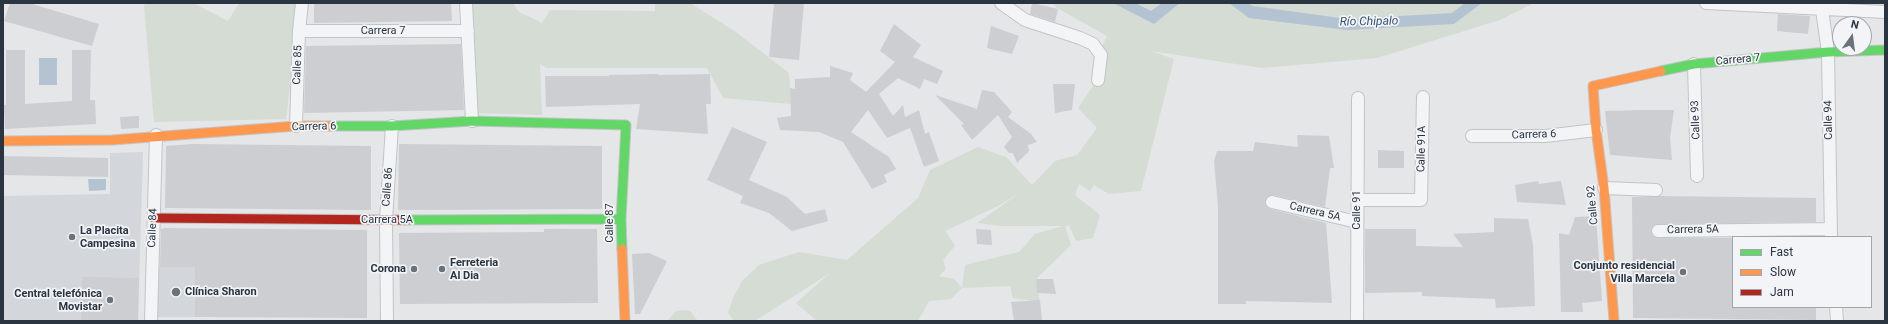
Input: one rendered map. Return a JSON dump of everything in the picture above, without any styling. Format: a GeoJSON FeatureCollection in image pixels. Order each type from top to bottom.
{"type":"FeatureCollection","features":[{"type":"Feature","properties":{"kind":"street","name":"Calle 85"},"geometry":{"type":"LineString","coordinates":[[296,126],[299,31],[302,3]]}},
{"type":"Feature","properties":{"kind":"street"},"geometry":{"type":"LineString","coordinates":[[466,3],[472,121]]}},
{"type":"Feature","properties":{"kind":"street"},"geometry":{"type":"LineString","coordinates":[[1001,3],[1025,20],[1080,38],[1093,44],[1101,55],[1098,80]]}},
{"type":"Feature","properties":{"kind":"street"},"geometry":{"type":"LineString","coordinates":[[1706,3],[1821,6],[1885,12]]}},
{"type":"Feature","properties":{"kind":"street","name":"Calle 94"},"geometry":{"type":"LineString","coordinates":[[1821,6],[1828,52],[1829,232]]}},
{"type":"Feature","properties":{"kind":"street","name":"Carrera 7"},"geometry":{"type":"LineString","coordinates":[[299,31],[468,31]]}},
{"type":"Feature","properties":{"kind":"street","name":"Carrera 7"},"geometry":{"type":"LineString","coordinates":[[1593,86],[1694,64],[1828,52],[1885,50]]}},
{"type":"Feature","properties":{"kind":"street","name":"Calle 93"},"geometry":{"type":"LineString","coordinates":[[1694,64],[1697,176]]}},
{"type":"Feature","properties":{"kind":"street","name":"Calle 92"},"geometry":{"type":"LineString","coordinates":[[1593,86],[1596,130],[1604,188],[1614,321]]}},
{"type":"Feature","properties":{"kind":"street","name":"Calle 91A"},"geometry":{"type":"LineString","coordinates":[[1357,200],[1421,200],[1423,97]]}},
{"type":"Feature","properties":{"kind":"street","name":"Calle 91"},"geometry":{"type":"LineString","coordinates":[[1357,321],[1358,98]]}},
{"type":"Feature","properties":{"kind":"street","name":"Carrera 6"},"geometry":{"type":"LineString","coordinates":[[3,141],[112,140],[156,135],[296,126],[392,126],[472,121],[626,125]]}},
{"type":"Feature","properties":{"kind":"street","name":"Calle 87"},"geometry":{"type":"LineString","coordinates":[[625,321],[621,219],[626,125]]}},
{"type":"Feature","properties":{"kind":"street","name":"Calle 86"},"geometry":{"type":"LineString","coordinates":[[387,321],[386,220],[392,126]]}},
{"type":"Feature","properties":{"kind":"street","name":"Carrera 6"},"geometry":{"type":"LineString","coordinates":[[1472,136],[1545,136],[1596,130]]}},
{"type":"Feature","properties":{"kind":"street","name":"Calle 84"},"geometry":{"type":"LineString","coordinates":[[151,321],[156,135]]}},
{"type":"Feature","properties":{"kind":"street"},"geometry":{"type":"LineString","coordinates":[[1604,188],[1656,190]]}},
{"type":"Feature","properties":{"kind":"street","name":"Carrera 5A"},"geometry":{"type":"LineString","coordinates":[[1272,202],[1357,222]]}},
{"type":"Feature","properties":{"kind":"street","name":"Carrera 5A"},"geometry":{"type":"LineString","coordinates":[[154,218],[386,220],[621,219]]}},
{"type":"Feature","properties":{"kind":"street","name":"Carrera 5A"},"geometry":{"type":"LineString","coordinates":[[1658,231],[1829,232]]}},
{"type":"Feature","properties":{"kind":"street"},"geometry":{"type":"LineString","coordinates":[[1836,308],[1837,321]]}},
{"type":"Feature","properties":{"kind":"shaded area"},"geometry":{"type":"Polygon","coordinates":[[[146,3],[193,3],[228,21],[239,3],[300,3],[286,119],[154,122],[144,6],[146,3]]]}},
{"type":"Feature","properties":{"kind":"shaded area"},"geometry":{"type":"Polygon","coordinates":[[[470,3],[513,3],[519,12],[542,23],[550,10],[655,11],[655,3],[690,3],[736,32],[789,73],[791,104],[723,98],[707,68],[547,68],[540,64],[542,115],[477,113],[470,3]]]}},
{"type":"Feature","properties":{"kind":"shaded area"},"geometry":{"type":"Polygon","coordinates":[[[1052,3],[1534,3],[1500,20],[1377,58],[1262,68],[1151,51],[1174,59],[1141,191],[1109,194],[1094,185],[1090,191],[1079,184],[1075,195],[1100,215],[1093,238],[1076,241],[1069,225],[1065,226],[1071,245],[1036,279],[1040,302],[1013,298],[1010,286],[962,288],[951,299],[929,301],[918,321],[817,321],[796,303],[830,273],[755,321],[734,321],[728,313],[733,298],[742,281],[759,265],[799,252],[847,260],[918,198],[930,170],[978,147],[1006,157],[1032,185],[1055,161],[1077,155],[1097,128],[1078,108],[1095,83],[1098,55],[1107,36],[1057,8],[1052,3]],[[1021,192],[1000,205],[945,231],[955,246],[943,260],[946,269],[939,276],[954,279],[962,288],[965,265],[1019,252],[1035,234],[1063,226],[1002,226],[977,223],[1021,192]]]}},
{"type":"Feature","properties":{"kind":"shaded area","name":"La Placita Campesina"},"geometry":{"type":"Polygon","coordinates":[[[143,152],[138,321],[3,321],[3,196],[110,194],[110,153],[143,152]]]}},
{"type":"Feature","properties":{"kind":"shaded area","name":"Clínica Sharon"},"geometry":{"type":"Polygon","coordinates":[[[157,267],[195,267],[195,317],[157,317],[157,267]]]}},
{"type":"Feature","properties":{"kind":"shaded area"},"geometry":{"type":"Polygon","coordinates":[[[682,310],[690,311],[698,321],[667,321],[675,312],[682,310]]]}},
{"type":"Feature","properties":{"kind":"water"},"geometry":{"type":"Polygon","coordinates":[[[1113,3],[1135,3],[1151,11],[1162,3],[1180,3],[1154,24],[1113,3]]]}},
{"type":"Feature","properties":{"kind":"water","name":"Río Chipalo"},"geometry":{"type":"Polygon","coordinates":[[[1229,3],[1248,3],[1253,6],[1347,19],[1452,13],[1465,3],[1482,3],[1454,24],[1347,30],[1249,18],[1229,3]]]}},
{"type":"Feature","properties":{"kind":"water"},"geometry":{"type":"Polygon","coordinates":[[[39,58],[57,58],[57,85],[39,85],[39,58]]]}},
{"type":"Feature","properties":{"kind":"water"},"geometry":{"type":"Polygon","coordinates":[[[88,179],[106,179],[106,190],[89,191],[88,179]]]}},
{"type":"Feature","properties":{"kind":"building"},"geometry":{"type":"Polygon","coordinates":[[[10,3],[29,3],[99,24],[92,46],[4,21],[10,3]]]}},
{"type":"Feature","properties":{"kind":"building"},"geometry":{"type":"Polygon","coordinates":[[[314,3],[451,3],[452,21],[314,23],[314,3]]]}},
{"type":"Feature","properties":{"kind":"building"},"geometry":{"type":"Polygon","coordinates":[[[774,3],[804,3],[799,60],[769,57],[774,3]]]}},
{"type":"Feature","properties":{"kind":"building"},"geometry":{"type":"Polygon","coordinates":[[[1032,3],[1058,9],[1055,22],[1030,14],[1032,3]]]}},
{"type":"Feature","properties":{"kind":"building"},"geometry":{"type":"Polygon","coordinates":[[[1778,14],[1810,16],[1808,34],[1777,31],[1778,14]]]}},
{"type":"Feature","properties":{"kind":"building"},"geometry":{"type":"Polygon","coordinates":[[[894,24],[921,45],[913,57],[943,71],[937,84],[924,79],[920,89],[898,78],[879,94],[893,116],[903,105],[905,117],[919,110],[925,134],[929,132],[939,161],[924,167],[910,128],[887,138],[868,110],[851,132],[889,157],[896,169],[884,175],[887,182],[872,189],[843,142],[819,132],[780,130],[777,118],[791,116],[790,88],[795,89],[795,79],[830,77],[830,66],[853,73],[850,80],[866,92],[895,62],[880,51],[894,24]]]}},
{"type":"Feature","properties":{"kind":"building"},"geometry":{"type":"Polygon","coordinates":[[[991,26],[1019,36],[1012,54],[987,48],[991,26]]]}},
{"type":"Feature","properties":{"kind":"building"},"geometry":{"type":"Polygon","coordinates":[[[461,44],[464,110],[304,113],[306,46],[461,44]]]}},
{"type":"Feature","properties":{"kind":"building"},"geometry":{"type":"Polygon","coordinates":[[[6,50],[25,50],[25,104],[72,101],[72,50],[91,50],[90,100],[95,100],[96,124],[5,129],[4,105],[6,105],[6,50]]]}},
{"type":"Feature","properties":{"kind":"building"},"geometry":{"type":"Polygon","coordinates":[[[710,74],[711,104],[706,104],[708,134],[636,129],[640,104],[546,107],[545,76],[710,74]]]}},
{"type":"Feature","properties":{"kind":"building"},"geometry":{"type":"Polygon","coordinates":[[[1053,84],[1075,84],[1072,110],[1055,113],[1053,84]]]}},
{"type":"Feature","properties":{"kind":"building"},"geometry":{"type":"Polygon","coordinates":[[[982,90],[994,92],[1012,112],[1008,117],[1031,134],[1037,142],[1028,145],[1029,151],[1017,163],[1013,153],[1009,153],[1004,147],[1012,137],[998,115],[972,140],[961,125],[964,124],[935,95],[977,109],[982,90]]]}},
{"type":"Feature","properties":{"kind":"building"},"geometry":{"type":"Polygon","coordinates":[[[1674,110],[1670,138],[1672,160],[1610,155],[1605,111],[1674,110]]]}},
{"type":"Feature","properties":{"kind":"building"},"geometry":{"type":"Polygon","coordinates":[[[139,116],[139,128],[121,129],[120,117],[139,116]]]}},
{"type":"Feature","properties":{"kind":"building"},"geometry":{"type":"Polygon","coordinates":[[[732,127],[767,142],[749,180],[787,197],[805,214],[825,209],[828,221],[792,231],[769,213],[740,203],[743,196],[707,180],[732,127]]]}},
{"type":"Feature","properties":{"kind":"building"},"geometry":{"type":"Polygon","coordinates":[[[1297,135],[1329,136],[1334,168],[1330,168],[1325,207],[1273,195],[1267,197],[1265,204],[1270,209],[1326,223],[1332,303],[1246,301],[1246,304],[1218,304],[1218,206],[1214,161],[1217,151],[1253,151],[1255,142],[1298,147],[1297,135]]]}},
{"type":"Feature","properties":{"kind":"building"},"geometry":{"type":"Polygon","coordinates":[[[193,144],[371,146],[371,210],[165,208],[166,146],[193,144]]]}},
{"type":"Feature","properties":{"kind":"building"},"geometry":{"type":"Polygon","coordinates":[[[399,144],[602,146],[602,209],[398,210],[399,144]]]}},
{"type":"Feature","properties":{"kind":"building"},"geometry":{"type":"Polygon","coordinates":[[[1378,150],[1404,151],[1404,168],[1378,168],[1378,150]]]}},
{"type":"Feature","properties":{"kind":"building"},"geometry":{"type":"Polygon","coordinates":[[[3,156],[108,158],[108,177],[3,175],[3,156]]]}},
{"type":"Feature","properties":{"kind":"building"},"geometry":{"type":"Polygon","coordinates":[[[1538,181],[1539,184],[1561,181],[1566,205],[1517,202],[1515,185],[1538,181]]]}},
{"type":"Feature","properties":{"kind":"building","name":"Conjunto residencial Villa Marcela"},"geometry":{"type":"Polygon","coordinates":[[[1632,197],[1816,198],[1816,222],[1658,224],[1654,225],[1651,231],[1652,235],[1658,238],[1732,238],[1732,308],[1816,308],[1816,320],[1633,318],[1632,197]]]}},
{"type":"Feature","properties":{"kind":"building"},"geometry":{"type":"Polygon","coordinates":[[[1596,216],[1602,301],[1582,303],[1583,312],[1561,312],[1559,233],[1569,235],[1575,217],[1596,216]]]}},
{"type":"Feature","properties":{"kind":"building"},"geometry":{"type":"Polygon","coordinates":[[[1494,218],[1528,219],[1533,245],[1535,306],[1496,308],[1495,299],[1422,296],[1422,292],[1365,293],[1365,229],[1416,229],[1416,246],[1463,247],[1453,234],[1494,232],[1494,218]]]}},
{"type":"Feature","properties":{"kind":"building"},"geometry":{"type":"Polygon","coordinates":[[[161,229],[367,230],[367,318],[195,317],[195,267],[160,267],[161,229]]]}},
{"type":"Feature","properties":{"kind":"building"},"geometry":{"type":"Polygon","coordinates":[[[544,229],[597,229],[598,303],[400,304],[399,233],[544,232],[544,229]]]}},
{"type":"Feature","properties":{"kind":"building"},"geometry":{"type":"Polygon","coordinates":[[[976,229],[991,230],[992,245],[977,244],[976,229]]]}},
{"type":"Feature","properties":{"kind":"building"},"geometry":{"type":"Polygon","coordinates":[[[649,253],[667,261],[640,314],[635,314],[632,254],[649,253]]]}},
{"type":"Feature","properties":{"kind":"building","name":"Central telefónica Movistar"},"geometry":{"type":"Polygon","coordinates":[[[82,277],[139,278],[138,321],[81,321],[82,277]]]}},
{"type":"Feature","properties":{"kind":"building"},"geometry":{"type":"Polygon","coordinates":[[[1036,279],[1053,279],[1056,294],[1037,293],[1036,279]]]}},
{"type":"Feature","properties":{"kind":"building"},"geometry":{"type":"Polygon","coordinates":[[[1040,300],[1042,321],[1014,321],[1011,302],[1040,300]]]}},
{"type":"Feature","properties":{"kind":"traffic: fast"},"geometry":{"type":"LineString","coordinates":[[1661,71],[1694,64],[1828,52],[1885,50]]}},
{"type":"Feature","properties":{"kind":"traffic: fast"},"geometry":{"type":"LineString","coordinates":[[331,126],[392,126],[472,121],[626,125],[621,219],[622,249]]}},
{"type":"Feature","properties":{"kind":"traffic: fast"},"geometry":{"type":"LineString","coordinates":[[405,220],[621,219]]}},
{"type":"Feature","properties":{"kind":"traffic: slow"},"geometry":{"type":"LineString","coordinates":[[1614,321],[1604,188],[1596,130],[1593,86],[1661,71]]}},
{"type":"Feature","properties":{"kind":"traffic: slow"},"geometry":{"type":"LineString","coordinates":[[3,141],[112,140],[296,126],[331,126]]}},
{"type":"Feature","properties":{"kind":"traffic: slow"},"geometry":{"type":"LineString","coordinates":[[622,249],[625,321]]}},
{"type":"Feature","properties":{"kind":"traffic: jam"},"geometry":{"type":"LineString","coordinates":[[153,218],[405,220]]}},
{"type":"Feature","properties":{"kind":"place","name":"La Placita Campesina"},"geometry":{"type":"Point","coordinates":[72,237]}},
{"type":"Feature","properties":{"kind":"place","name":"Corona"},"geometry":{"type":"Point","coordinates":[414,269]}},
{"type":"Feature","properties":{"kind":"place","name":"Ferreteria Al Dia"},"geometry":{"type":"Point","coordinates":[442,269]}},
{"type":"Feature","properties":{"kind":"place","name":"Conjunto residencial Villa Marcela"},"geometry":{"type":"Point","coordinates":[1683,272]}},
{"type":"Feature","properties":{"kind":"place","name":"Clínica Sharon"},"geometry":{"type":"Point","coordinates":[176,292]}},
{"type":"Feature","properties":{"kind":"place","name":"Central telefónica Movistar"},"geometry":{"type":"Point","coordinates":[110,300]}}]}
